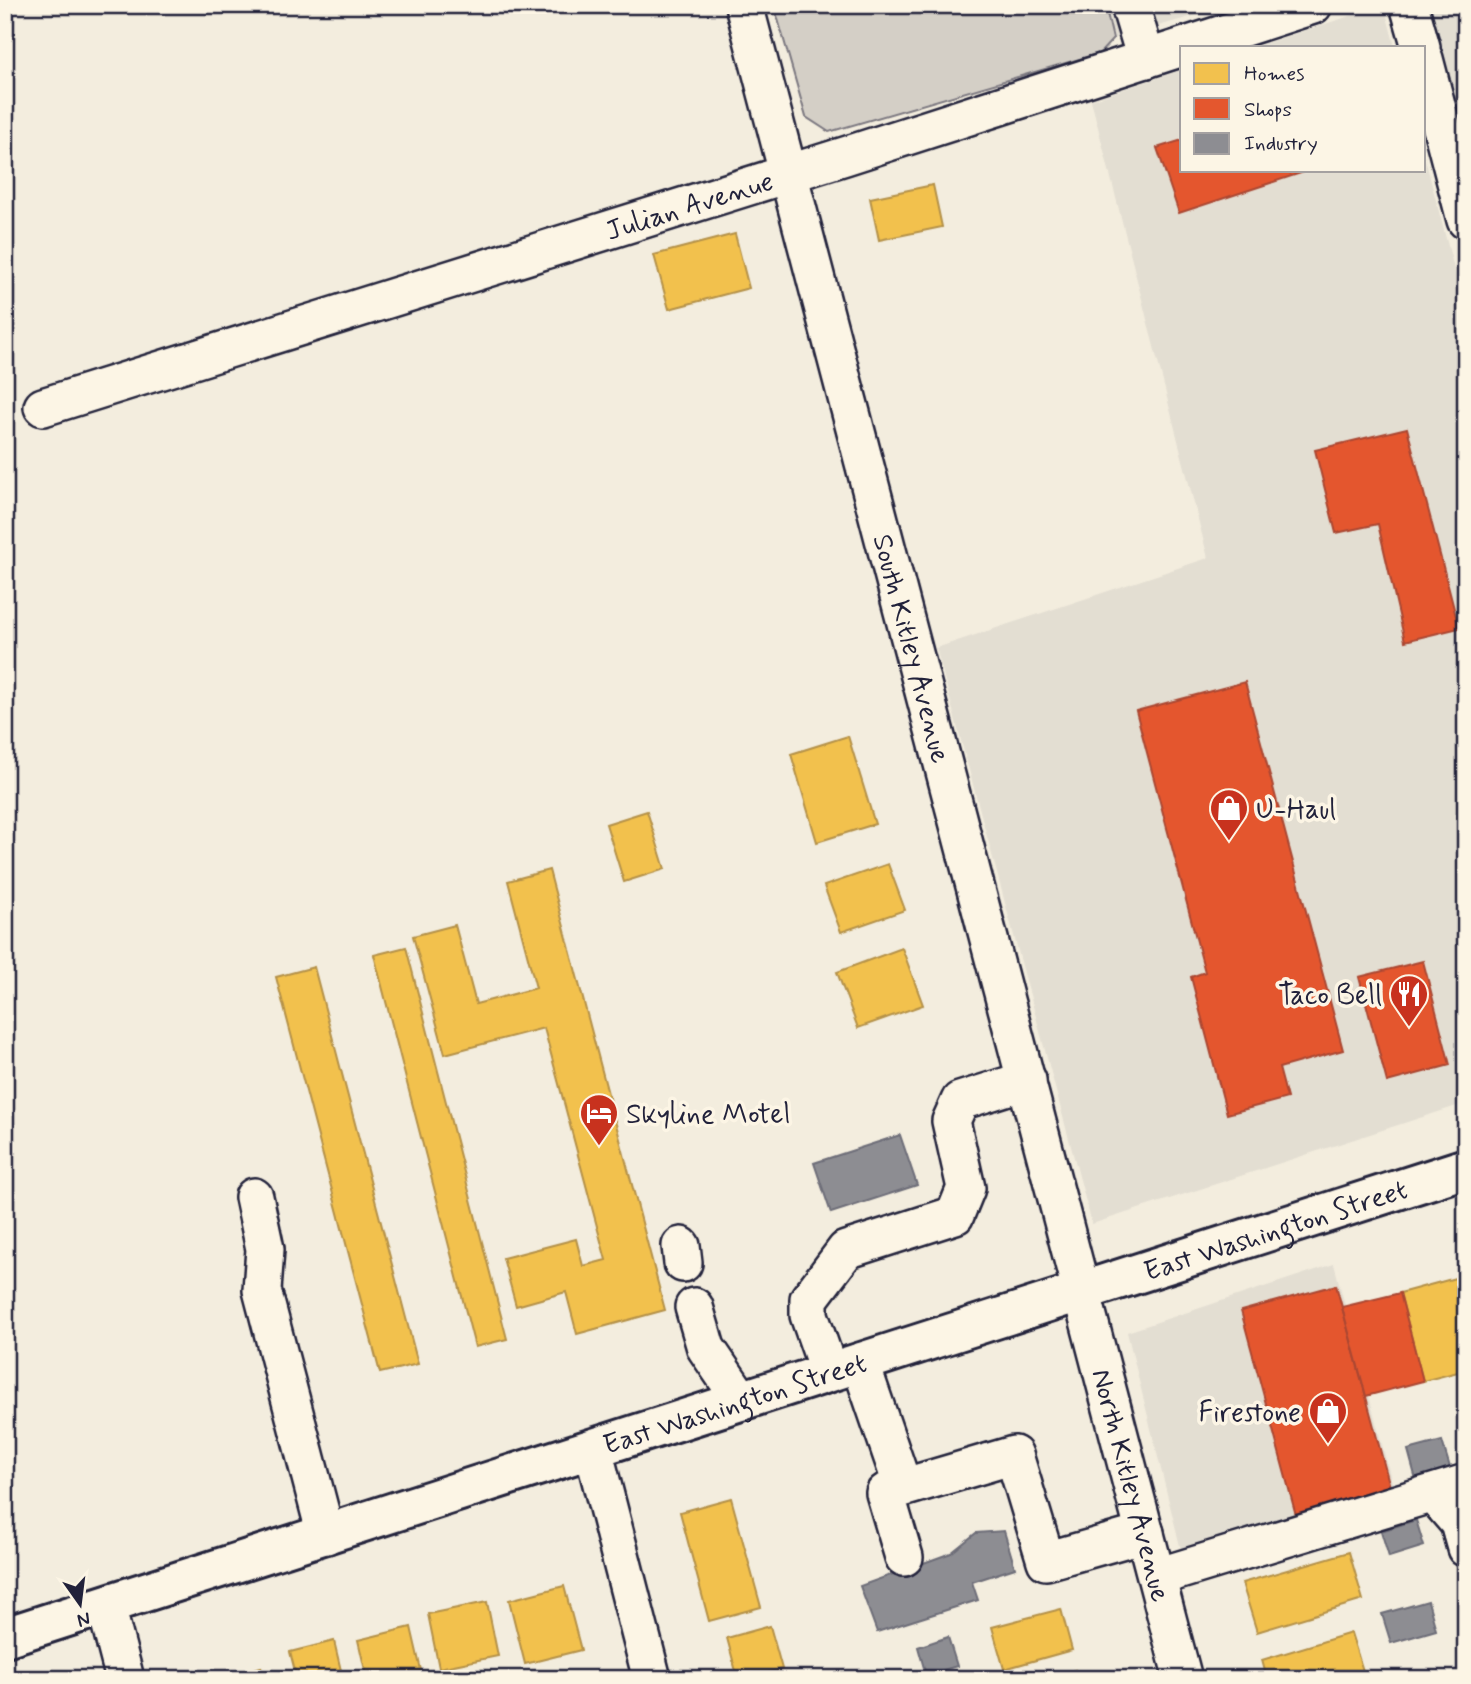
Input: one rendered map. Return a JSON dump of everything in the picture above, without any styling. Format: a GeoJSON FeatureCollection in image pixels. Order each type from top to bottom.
{"type":"FeatureCollection","features":[{"type":"Feature","properties":{"kind":"main road","name":"East Washington Street"},"geometry":{"type":"LineString","coordinates":[[5,1637],[1466,1168]]}},
{"type":"Feature","properties":{"kind":"street","name":"South Kitley Avenue"},"geometry":{"type":"LineString","coordinates":[[744,5],[1083,1290]]}},
{"type":"Feature","properties":{"kind":"street"},"geometry":{"type":"LineString","coordinates":[[1130,5],[1146,59]]}},
{"type":"Feature","properties":{"kind":"street","name":"Julian Avenue"},"geometry":{"type":"LineString","coordinates":[[1186,46],[1313,5]]}},
{"type":"Feature","properties":{"kind":"street"},"geometry":{"type":"LineString","coordinates":[[1409,5],[1421,46]]}},
{"type":"Feature","properties":{"kind":"street","name":"Julian Avenue"},"geometry":{"type":"LineString","coordinates":[[54,404],[1180,48]]}},
{"type":"Feature","properties":{"kind":"street"},"geometry":{"type":"LineString","coordinates":[[1426,67],[1466,220]]}},
{"type":"Feature","properties":{"kind":"street"},"geometry":{"type":"LineString","coordinates":[[903,1487],[845,1367],[809,1315],[809,1299],[846,1250],[955,1215],[966,1188],[951,1121],[960,1101],[1027,1080]]}},
{"type":"Feature","properties":{"kind":"street"},"geometry":{"type":"LineString","coordinates":[[254,1197],[265,1249],[262,1290],[326,1535]]}},
{"type":"Feature","properties":{"kind":"street","name":"North Kitley Avenue"},"geometry":{"type":"LineString","coordinates":[[1083,1290],[1182,1679]]}},
{"type":"Feature","properties":{"kind":"street"},"geometry":{"type":"LineString","coordinates":[[694,1307],[706,1348],[742,1401]]}},
{"type":"Feature","properties":{"kind":"street"},"geometry":{"type":"LineString","coordinates":[[593,1449],[652,1679]]}},
{"type":"Feature","properties":{"kind":"street"},"geometry":{"type":"LineString","coordinates":[[904,1557],[885,1493],[1014,1455],[1046,1561],[1145,1534]]}},
{"type":"Feature","properties":{"kind":"street"},"geometry":{"type":"LineString","coordinates":[[1157,1577],[1450,1489],[1466,1548]]}},
{"type":"Feature","properties":{"kind":"street"},"geometry":{"type":"LineString","coordinates":[[106,1606],[125,1679]]}},
{"type":"Feature","properties":{"kind":"shaded area"},"geometry":{"type":"Polygon","coordinates":[[[774,5],[1105,5],[1113,39],[1100,53],[829,132],[806,117],[774,5]]]}},
{"type":"Feature","properties":{"kind":"shaded area"},"geometry":{"type":"Polygon","coordinates":[[[1105,5],[1232,5],[1113,39],[1105,5]]]}},
{"type":"Feature","properties":{"kind":"shaded area"},"geometry":{"type":"Polygon","coordinates":[[[1384,5],[1395,46],[1257,46],[1384,5]]]}},
{"type":"Feature","properties":{"kind":"shaded area"},"geometry":{"type":"Polygon","coordinates":[[[1430,5],[1466,5],[1466,135],[1430,5]]]}},
{"type":"Feature","properties":{"kind":"shaded area"},"geometry":{"type":"Polygon","coordinates":[[[1180,71],[1180,172],[1426,172],[1426,163],[1466,314],[1466,1103],[1092,1224],[936,648],[1208,558],[1091,100],[1180,71]]]}},
{"type":"Feature","properties":{"kind":"shaded area"},"geometry":{"type":"Polygon","coordinates":[[[1334,1264],[1398,1505],[1193,1566],[1181,1550],[1127,1332],[1334,1264]]]}},
{"type":"Feature","properties":{"kind":"building: Homes"},"geometry":{"type":"Polygon","coordinates":[[[933,185],[942,227],[879,240],[870,198],[933,185]]]}},
{"type":"Feature","properties":{"kind":"building: Homes"},"geometry":{"type":"Polygon","coordinates":[[[735,234],[749,288],[669,309],[654,255],[735,234]]]}},
{"type":"Feature","properties":{"kind":"building: Homes"},"geometry":{"type":"Polygon","coordinates":[[[848,736],[875,824],[817,842],[791,754],[848,736]]]}},
{"type":"Feature","properties":{"kind":"building: Homes"},"geometry":{"type":"Polygon","coordinates":[[[647,811],[665,869],[624,882],[606,824],[647,811]]]}},
{"type":"Feature","properties":{"kind":"building: Homes"},"geometry":{"type":"Polygon","coordinates":[[[888,864],[905,910],[841,932],[824,886],[888,864]]]}},
{"type":"Feature","properties":{"kind":"building: Homes","name":"Skyline Motel"},"geometry":{"type":"Polygon","coordinates":[[[549,870],[665,1310],[577,1334],[566,1292],[516,1306],[503,1258],[576,1239],[583,1266],[606,1260],[544,1028],[445,1054],[413,936],[455,925],[476,1004],[536,988],[508,881],[549,870]]]}},
{"type":"Feature","properties":{"kind":"building: Homes"},"geometry":{"type":"Polygon","coordinates":[[[406,947],[507,1339],[475,1347],[374,955],[406,947]]]}},
{"type":"Feature","properties":{"kind":"building: Homes"},"geometry":{"type":"Polygon","coordinates":[[[902,948],[923,1005],[858,1028],[837,972],[902,948]]]}},
{"type":"Feature","properties":{"kind":"building: Homes"},"geometry":{"type":"Polygon","coordinates":[[[314,967],[418,1364],[380,1373],[276,977],[314,967]]]}},
{"type":"Feature","properties":{"kind":"building: Homes"},"geometry":{"type":"Polygon","coordinates":[[[1459,1277],[1466,1303],[1466,1370],[1423,1381],[1400,1293],[1459,1277]]]}},
{"type":"Feature","properties":{"kind":"building: Homes"},"geometry":{"type":"Polygon","coordinates":[[[731,1498],[761,1607],[709,1621],[680,1512],[731,1498]]]}},
{"type":"Feature","properties":{"kind":"building: Homes"},"geometry":{"type":"Polygon","coordinates":[[[1349,1552],[1363,1600],[1257,1632],[1242,1583],[1349,1552]]]}},
{"type":"Feature","properties":{"kind":"building: Homes"},"geometry":{"type":"Polygon","coordinates":[[[564,1586],[581,1650],[525,1664],[509,1600],[564,1586]]]}},
{"type":"Feature","properties":{"kind":"building: Homes"},"geometry":{"type":"Polygon","coordinates":[[[487,1602],[498,1656],[439,1668],[428,1614],[487,1602]]]}},
{"type":"Feature","properties":{"kind":"building: Homes"},"geometry":{"type":"Polygon","coordinates":[[[1061,1609],[1072,1650],[1004,1669],[992,1627],[1061,1609]]]}},
{"type":"Feature","properties":{"kind":"building: Homes"},"geometry":{"type":"Polygon","coordinates":[[[770,1626],[782,1669],[738,1679],[727,1638],[770,1626]]]}},
{"type":"Feature","properties":{"kind":"building: Homes"},"geometry":{"type":"Polygon","coordinates":[[[411,1627],[423,1679],[367,1679],[358,1640],[411,1627]]]}},
{"type":"Feature","properties":{"kind":"building: Homes"},"geometry":{"type":"Polygon","coordinates":[[[1351,1633],[1364,1674],[1349,1679],[1267,1679],[1262,1660],[1351,1633]]]}},
{"type":"Feature","properties":{"kind":"building: Homes"},"geometry":{"type":"Polygon","coordinates":[[[334,1641],[343,1679],[297,1679],[290,1652],[334,1641]]]}},
{"type":"Feature","properties":{"kind":"building: Homes"},"geometry":{"type":"Polygon","coordinates":[[[261,1667],[264,1679],[216,1679],[261,1667]]]}},
{"type":"Feature","properties":{"kind":"building: Homes"},"geometry":{"type":"Polygon","coordinates":[[[1075,1670],[1078,1679],[1048,1679],[1075,1670]]]}},
{"type":"Feature","properties":{"kind":"building: Shops"},"geometry":{"type":"Polygon","coordinates":[[[1180,141],[1180,172],[1304,172],[1179,213],[1157,148],[1180,141]]]}},
{"type":"Feature","properties":{"kind":"building: Shops"},"geometry":{"type":"Polygon","coordinates":[[[1407,428],[1459,628],[1405,641],[1378,524],[1336,533],[1315,450],[1407,428]]]}},
{"type":"Feature","properties":{"kind":"building: Shops","name":"U-Haul"},"geometry":{"type":"Polygon","coordinates":[[[1245,682],[1343,1050],[1279,1068],[1287,1098],[1227,1114],[1191,977],[1205,972],[1136,711],[1245,682]]]}},
{"type":"Feature","properties":{"kind":"building: Shops"},"geometry":{"type":"Polygon","coordinates":[[[1423,961],[1450,1065],[1387,1082],[1359,977],[1423,961]]]}},
{"type":"Feature","properties":{"kind":"building: Shops","name":"Firestone"},"geometry":{"type":"Polygon","coordinates":[[[1336,1285],[1392,1494],[1297,1519],[1241,1311],[1336,1285]]]}},
{"type":"Feature","properties":{"kind":"building: Shops"},"geometry":{"type":"Polygon","coordinates":[[[1400,1293],[1423,1381],[1366,1396],[1342,1307],[1400,1293]]]}},
{"type":"Feature","properties":{"kind":"building: Industry"},"geometry":{"type":"Polygon","coordinates":[[[900,1135],[917,1185],[831,1213],[814,1163],[900,1135]]]}},
{"type":"Feature","properties":{"kind":"building: Industry"},"geometry":{"type":"Polygon","coordinates":[[[1442,1441],[1452,1474],[1417,1483],[1408,1450],[1442,1441]]]}},
{"type":"Feature","properties":{"kind":"building: Industry"},"geometry":{"type":"Polygon","coordinates":[[[1416,1520],[1424,1546],[1389,1557],[1381,1531],[1416,1520]]]}},
{"type":"Feature","properties":{"kind":"building: Industry"},"geometry":{"type":"Polygon","coordinates":[[[1004,1531],[1015,1568],[972,1582],[978,1600],[877,1632],[860,1586],[951,1553],[976,1533],[1004,1531]]]}},
{"type":"Feature","properties":{"kind":"building: Industry"},"geometry":{"type":"Polygon","coordinates":[[[1428,1601],[1436,1630],[1391,1643],[1382,1614],[1428,1601]]]}},
{"type":"Feature","properties":{"kind":"building: Industry"},"geometry":{"type":"Polygon","coordinates":[[[948,1637],[957,1666],[926,1675],[918,1647],[948,1637]]]}},
{"type":"Feature","properties":{"kind":"place","name":"U-Haul"},"geometry":{"type":"Point","coordinates":[1229,842]}},
{"type":"Feature","properties":{"kind":"place","name":"Taco Bell"},"geometry":{"type":"Point","coordinates":[1409,1028]}},
{"type":"Feature","properties":{"kind":"place","name":"Skyline Motel"},"geometry":{"type":"Point","coordinates":[599,1147]}},
{"type":"Feature","properties":{"kind":"place","name":"Firestone"},"geometry":{"type":"Point","coordinates":[1328,1445]}}]}
